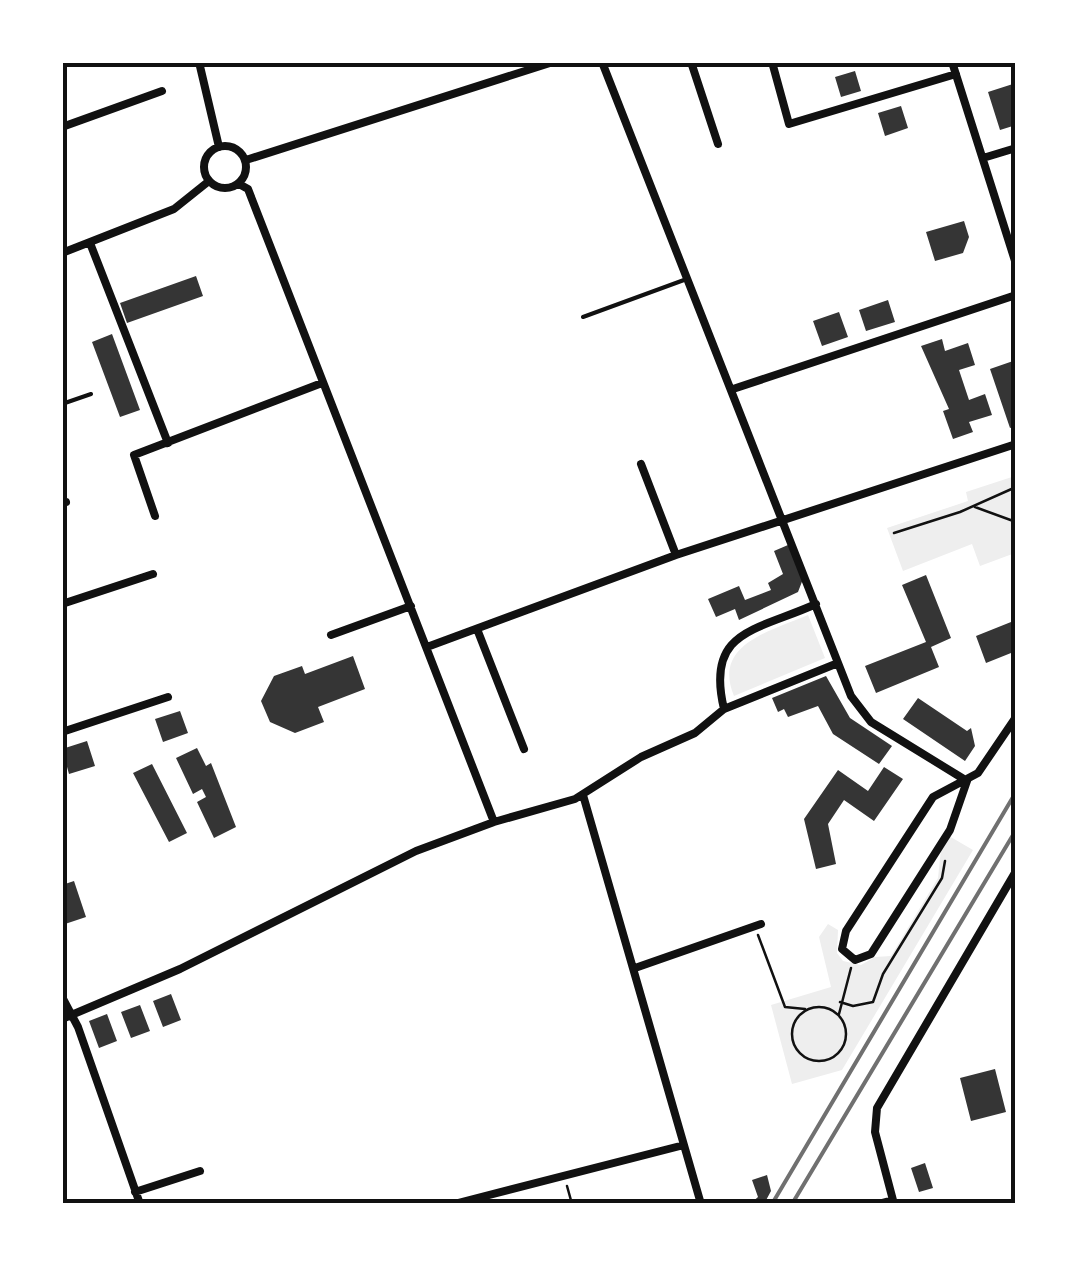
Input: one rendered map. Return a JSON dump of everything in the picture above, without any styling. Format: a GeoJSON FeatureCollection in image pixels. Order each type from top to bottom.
{"type":"FeatureCollection","features":[{"type":"Feature","properties":{"kind":"street"},"geometry":{"type":"LineString","coordinates":[[199,62],[220,147]]}},
{"type":"Feature","properties":{"kind":"street"},"geometry":{"type":"LineString","coordinates":[[246,160],[553,62]]}},
{"type":"Feature","properties":{"kind":"street"},"geometry":{"type":"LineString","coordinates":[[602,62],[851,696],[870,722],[967,781]]}},
{"type":"Feature","properties":{"kind":"street"},"geometry":{"type":"LineString","coordinates":[[691,62],[718,144]]}},
{"type":"Feature","properties":{"kind":"street"},"geometry":{"type":"LineString","coordinates":[[772,62],[789,124],[956,74]]}},
{"type":"Feature","properties":{"kind":"street"},"geometry":{"type":"LineString","coordinates":[[952,62],[1016,264]]}},
{"type":"Feature","properties":{"kind":"street"},"geometry":{"type":"LineString","coordinates":[[62,127],[162,91]]}},
{"type":"Feature","properties":{"kind":"street"},"geometry":{"type":"LineString","coordinates":[[220,147],[234,148],[246,160],[246,172],[239,184],[226,189],[209,181],[205,162],[220,147]]}},
{"type":"Feature","properties":{"kind":"street"},"geometry":{"type":"LineString","coordinates":[[983,158],[1016,148]]}},
{"type":"Feature","properties":{"kind":"street"},"geometry":{"type":"LineString","coordinates":[[62,254],[174,208],[209,181]]}},
{"type":"Feature","properties":{"kind":"street"},"geometry":{"type":"LineString","coordinates":[[239,184],[248,189],[494,822]]}},
{"type":"Feature","properties":{"kind":"street"},"geometry":{"type":"LineString","coordinates":[[90,242],[168,443]]}},
{"type":"Feature","properties":{"kind":"street"},"geometry":{"type":"LineString","coordinates":[[733,389],[1016,295]]}},
{"type":"Feature","properties":{"kind":"street"},"geometry":{"type":"LineString","coordinates":[[155,516],[134,456],[322,384]]}},
{"type":"Feature","properties":{"kind":"street"},"geometry":{"type":"LineString","coordinates":[[427,647],[784,518],[1016,444]]}},
{"type":"Feature","properties":{"kind":"street"},"geometry":{"type":"LineString","coordinates":[[641,464],[676,556]]}},
{"type":"Feature","properties":{"kind":"street"},"geometry":{"type":"LineString","coordinates":[[62,604],[153,574]]}},
{"type":"Feature","properties":{"kind":"street"},"geometry":{"type":"LineString","coordinates":[[724,709],[717,674],[720,657],[731,642],[816,604]]}},
{"type":"Feature","properties":{"kind":"street"},"geometry":{"type":"LineString","coordinates":[[331,635],[410,606]]}},
{"type":"Feature","properties":{"kind":"street"},"geometry":{"type":"LineString","coordinates":[[477,629],[524,749]]}},
{"type":"Feature","properties":{"kind":"street"},"geometry":{"type":"LineString","coordinates":[[67,1018],[180,969],[416,852],[494,822],[583,795],[641,758],[695,734],[724,709],[838,663]]}},
{"type":"Feature","properties":{"kind":"street"},"geometry":{"type":"LineString","coordinates":[[62,732],[168,697]]}},
{"type":"Feature","properties":{"kind":"street"},"geometry":{"type":"LineString","coordinates":[[967,781],[950,830],[871,954],[855,960],[847,956],[842,949],[846,931],[933,798],[967,781],[984,766],[1016,717]]}},
{"type":"Feature","properties":{"kind":"street"},"geometry":{"type":"LineString","coordinates":[[583,795],[701,1204]]}},
{"type":"Feature","properties":{"kind":"street"},"geometry":{"type":"LineString","coordinates":[[878,1204],[894,1202],[874,1116],[1012,885],[1016,871]]}},
{"type":"Feature","properties":{"kind":"street"},"geometry":{"type":"LineString","coordinates":[[635,968],[758,925]]}},
{"type":"Feature","properties":{"kind":"street"},"geometry":{"type":"LineString","coordinates":[[62,997],[140,1204]]}},
{"type":"Feature","properties":{"kind":"street"},"geometry":{"type":"LineString","coordinates":[[454,1204],[684,1145]]}},
{"type":"Feature","properties":{"kind":"street"},"geometry":{"type":"LineString","coordinates":[[136,1192],[200,1171]]}},
{"type":"Feature","properties":{"kind":"lane"},"geometry":{"type":"LineString","coordinates":[[584,317],[689,279]]}},
{"type":"Feature","properties":{"kind":"lane"},"geometry":{"type":"LineString","coordinates":[[62,404],[91,394]]}},
{"type":"Feature","properties":{"kind":"path"},"geometry":{"type":"LineString","coordinates":[[894,532],[1016,488]]}},
{"type":"Feature","properties":{"kind":"path"},"geometry":{"type":"LineString","coordinates":[[973,506],[1016,522]]}},
{"type":"Feature","properties":{"kind":"path"},"geometry":{"type":"LineString","coordinates":[[840,1002],[852,1006],[873,1002],[883,974],[942,878],[947,846]]}},
{"type":"Feature","properties":{"kind":"path"},"geometry":{"type":"LineString","coordinates":[[758,925],[785,1007],[827,1008],[839,1015],[846,1028],[845,1042],[835,1056],[815,1061],[803,1056],[794,1044],[793,1024],[806,1010]]}},
{"type":"Feature","properties":{"kind":"path"},"geometry":{"type":"LineString","coordinates":[[839,1015],[852,964]]}},
{"type":"Feature","properties":{"kind":"path"},"geometry":{"type":"LineString","coordinates":[[564,1176],[572,1204]]}},
{"type":"Feature","properties":{"kind":"shaded area"},"geometry":{"type":"Polygon","coordinates":[[[1015,476],[1015,553],[980,566],[972,544],[903,571],[887,528],[968,501],[966,492],[1015,476]]]}},
{"type":"Feature","properties":{"kind":"shaded area"},"geometry":{"type":"Polygon","coordinates":[[[808,615],[825,658],[734,696],[729,678],[738,652],[763,634],[808,615]]]}},
{"type":"Feature","properties":{"kind":"shaded area"},"geometry":{"type":"Polygon","coordinates":[[[949,836],[973,850],[842,1070],[792,1084],[771,1005],[831,987],[819,937],[828,924],[838,930],[837,953],[843,961],[861,965],[875,957],[891,956],[938,878],[941,849],[949,836]]]}},
{"type":"Feature","properties":{"kind":"building"},"geometry":{"type":"Polygon","coordinates":[[[855,71],[861,91],[841,97],[835,77],[855,71]]]}},
{"type":"Feature","properties":{"kind":"building"},"geometry":{"type":"Polygon","coordinates":[[[1016,83],[1016,125],[1000,130],[988,92],[1016,83]]]}},
{"type":"Feature","properties":{"kind":"building"},"geometry":{"type":"Polygon","coordinates":[[[901,106],[908,128],[885,136],[878,113],[901,106]]]}},
{"type":"Feature","properties":{"kind":"building"},"geometry":{"type":"Polygon","coordinates":[[[964,221],[969,237],[963,253],[935,261],[926,232],[964,221]]]}},
{"type":"Feature","properties":{"kind":"building"},"geometry":{"type":"Polygon","coordinates":[[[196,276],[203,296],[127,323],[120,303],[196,276]]]}},
{"type":"Feature","properties":{"kind":"building"},"geometry":{"type":"Polygon","coordinates":[[[888,300],[895,322],[866,331],[859,310],[888,300]]]}},
{"type":"Feature","properties":{"kind":"building"},"geometry":{"type":"Polygon","coordinates":[[[839,312],[848,337],[822,346],[813,321],[839,312]]]}},
{"type":"Feature","properties":{"kind":"building"},"geometry":{"type":"Polygon","coordinates":[[[112,334],[140,410],[120,417],[92,342],[112,334]]]}},
{"type":"Feature","properties":{"kind":"building"},"geometry":{"type":"Polygon","coordinates":[[[942,339],[945,351],[968,343],[975,365],[959,370],[969,400],[985,394],[992,415],[969,422],[973,432],[953,439],[943,411],[949,409],[921,346],[942,339]]]}},
{"type":"Feature","properties":{"kind":"building"},"geometry":{"type":"Polygon","coordinates":[[[1016,360],[1016,426],[1010,428],[990,369],[1016,360]]]}},
{"type":"Feature","properties":{"kind":"building"},"geometry":{"type":"Polygon","coordinates":[[[788,545],[803,579],[798,592],[739,620],[735,609],[716,617],[708,599],[739,586],[745,600],[771,590],[768,583],[783,574],[774,551],[788,545]]]}},
{"type":"Feature","properties":{"kind":"building"},"geometry":{"type":"Polygon","coordinates":[[[926,575],[951,638],[931,647],[939,667],[876,693],[865,666],[926,642],[902,585],[926,575]]]}},
{"type":"Feature","properties":{"kind":"building"},"geometry":{"type":"Polygon","coordinates":[[[1016,620],[1016,651],[986,663],[976,636],[1016,620]]]}},
{"type":"Feature","properties":{"kind":"building"},"geometry":{"type":"Polygon","coordinates":[[[353,656],[365,689],[318,707],[324,722],[295,733],[270,722],[261,701],[274,676],[302,666],[305,674],[353,656]]]}},
{"type":"Feature","properties":{"kind":"building"},"geometry":{"type":"Polygon","coordinates":[[[826,676],[850,718],[892,746],[879,764],[833,734],[818,706],[788,717],[784,709],[778,712],[772,698],[826,676]]]}},
{"type":"Feature","properties":{"kind":"building"},"geometry":{"type":"Polygon","coordinates":[[[918,698],[967,731],[971,728],[975,746],[965,761],[903,719],[918,698]]]}},
{"type":"Feature","properties":{"kind":"building"},"geometry":{"type":"Polygon","coordinates":[[[180,711],[188,733],[163,742],[155,719],[180,711]]]}},
{"type":"Feature","properties":{"kind":"building"},"geometry":{"type":"Polygon","coordinates":[[[87,741],[95,766],[69,774],[62,749],[87,741]]]}},
{"type":"Feature","properties":{"kind":"building"},"geometry":{"type":"Polygon","coordinates":[[[197,748],[206,766],[211,763],[236,827],[214,838],[197,802],[206,797],[202,789],[193,794],[176,758],[197,748]]]}},
{"type":"Feature","properties":{"kind":"building"},"geometry":{"type":"Polygon","coordinates":[[[152,764],[187,833],[169,842],[133,773],[152,764]]]}},
{"type":"Feature","properties":{"kind":"building"},"geometry":{"type":"Polygon","coordinates":[[[884,767],[903,779],[874,821],[844,800],[828,824],[836,864],[816,869],[804,819],[838,770],[868,791],[884,767]]]}},
{"type":"Feature","properties":{"kind":"building"},"geometry":{"type":"Polygon","coordinates":[[[74,881],[86,917],[65,924],[62,885],[74,881]]]}},
{"type":"Feature","properties":{"kind":"building"},"geometry":{"type":"Polygon","coordinates":[[[171,994],[181,1020],[163,1027],[153,1001],[171,994]]]}},
{"type":"Feature","properties":{"kind":"building"},"geometry":{"type":"Polygon","coordinates":[[[140,1005],[150,1031],[131,1038],[121,1012],[140,1005]]]}},
{"type":"Feature","properties":{"kind":"building"},"geometry":{"type":"Polygon","coordinates":[[[107,1014],[117,1041],[99,1048],[89,1021],[107,1014]]]}},
{"type":"Feature","properties":{"kind":"building"},"geometry":{"type":"Polygon","coordinates":[[[995,1069],[1006,1112],[971,1121],[960,1078],[995,1069]]]}},
{"type":"Feature","properties":{"kind":"building"},"geometry":{"type":"Polygon","coordinates":[[[925,1163],[933,1188],[919,1192],[911,1168],[925,1163]]]}},
{"type":"Feature","properties":{"kind":"building"},"geometry":{"type":"Polygon","coordinates":[[[767,1175],[771,1191],[764,1204],[750,1204],[758,1197],[752,1180],[767,1175]]]}},
{"type":"Feature","properties":{"kind":"railway"},"geometry":{"type":"LineString","coordinates":[[772,1204],[1016,792]]}},
{"type":"Feature","properties":{"kind":"railway"},"geometry":{"type":"LineString","coordinates":[[792,1204],[1016,830]]}}]}
